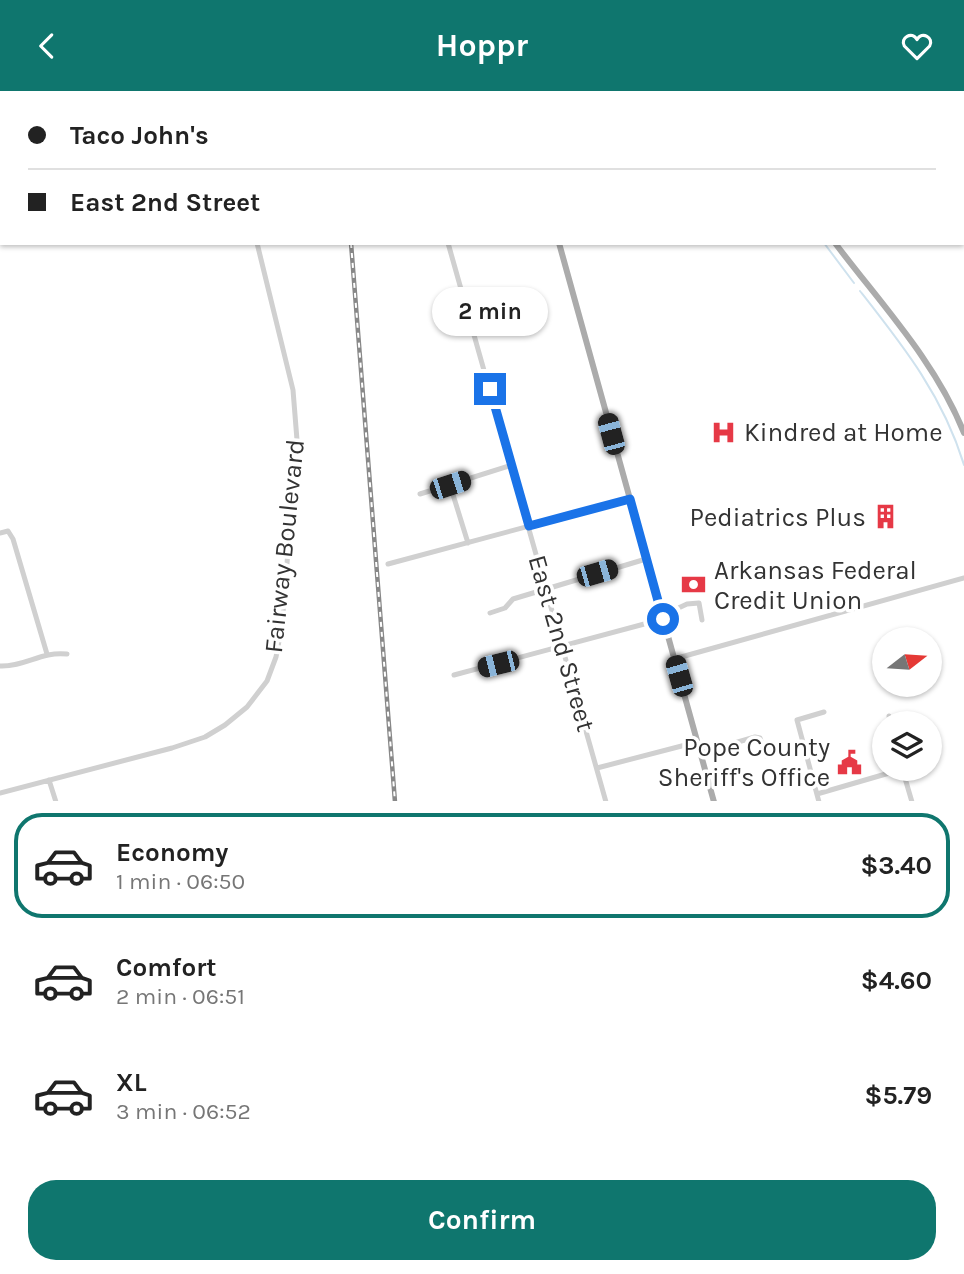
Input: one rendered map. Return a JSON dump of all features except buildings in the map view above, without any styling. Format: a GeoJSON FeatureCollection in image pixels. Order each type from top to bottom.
{"type":"FeatureCollection","features":[{"type":"Feature","properties":{"kind":"main road"},"geometry":{"type":"LineString","coordinates":[[560,245],[714,801]]}},
{"type":"Feature","properties":{"kind":"main road"},"geometry":{"type":"LineString","coordinates":[[837,245],[932,370],[964,433]]}},
{"type":"Feature","properties":{"kind":"street","name":"Fairway Boulevard"},"geometry":{"type":"LineString","coordinates":[[0,793],[205,737],[225,726],[247,707],[267,681],[276,657],[282,625],[297,440],[293,390],[257,245]]}},
{"type":"Feature","properties":{"kind":"street","name":"East 2nd Street"},"geometry":{"type":"LineString","coordinates":[[449,245],[606,801]]}},
{"type":"Feature","properties":{"kind":"street"},"geometry":{"type":"LineString","coordinates":[[420,494],[512,465]]}},
{"type":"Feature","properties":{"kind":"street"},"geometry":{"type":"LineString","coordinates":[[450,485],[468,543]]}},
{"type":"Feature","properties":{"kind":"street"},"geometry":{"type":"LineString","coordinates":[[388,564],[630,499]]}},
{"type":"Feature","properties":{"kind":"street"},"geometry":{"type":"LineString","coordinates":[[0,533],[5,530],[10,533],[47,654]]}},
{"type":"Feature","properties":{"kind":"street"},"geometry":{"type":"LineString","coordinates":[[490,613],[505,608],[513,599],[541,592],[547,587],[646,559]]}},
{"type":"Feature","properties":{"kind":"street"},"geometry":{"type":"LineString","coordinates":[[674,659],[964,578]]}},
{"type":"Feature","properties":{"kind":"street"},"geometry":{"type":"LineString","coordinates":[[673,611],[687,604],[699,603],[702,620]]}},
{"type":"Feature","properties":{"kind":"street"},"geometry":{"type":"LineString","coordinates":[[454,675],[663,619]]}},
{"type":"Feature","properties":{"kind":"street"},"geometry":{"type":"LineString","coordinates":[[0,666],[13,666],[47,654],[67,654]]}},
{"type":"Feature","properties":{"kind":"street"},"geometry":{"type":"LineString","coordinates":[[820,801],[797,720],[824,712]]}},
{"type":"Feature","properties":{"kind":"street"},"geometry":{"type":"LineString","coordinates":[[700,753],[755,737],[760,738],[766,756]]}},
{"type":"Feature","properties":{"kind":"street"},"geometry":{"type":"LineString","coordinates":[[597,768],[697,742]]}},
{"type":"Feature","properties":{"kind":"street"},"geometry":{"type":"LineString","coordinates":[[817,794],[872,778]]}},
{"type":"Feature","properties":{"kind":"street"},"geometry":{"type":"LineString","coordinates":[[49,780],[55,801]]}},
{"type":"Feature","properties":{"kind":"street"},"geometry":{"type":"LineString","coordinates":[[906,781],[912,801]]}},
{"type":"Feature","properties":{"kind":"street"},"geometry":{"type":"LineString","coordinates":[[0,793],[2,801]]}},
{"type":"Feature","properties":{"kind":"waterway"},"geometry":{"type":"LineString","coordinates":[[826,245],[854,283]]}},
{"type":"Feature","properties":{"kind":"waterway"},"geometry":{"type":"LineString","coordinates":[[860,291],[921,373],[945,417],[964,465]]}},
{"type":"Feature","properties":{"kind":"railway"},"geometry":{"type":"LineString","coordinates":[[351,245],[395,801]]}},
{"type":"Feature","properties":{"kind":"place","name":"Kindred at Home"},"geometry":{"type":"Point","coordinates":[724,432]}},
{"type":"Feature","properties":{"kind":"place","name":"Pediatrics Plus"},"geometry":{"type":"Point","coordinates":[886,517]}},
{"type":"Feature","properties":{"kind":"place","name":"Arkansas Federal Credit Union"},"geometry":{"type":"Point","coordinates":[694,585]}},
{"type":"Feature","properties":{"kind":"place","name":"Pope County Sheriff's Office"},"geometry":{"type":"Point","coordinates":[850,762]}},
{"type":"Feature","properties":{"kind":"route"},"geometry":{"type":"LineString","coordinates":[[490,389],[529,526],[630,499],[663,619]]}}]}
